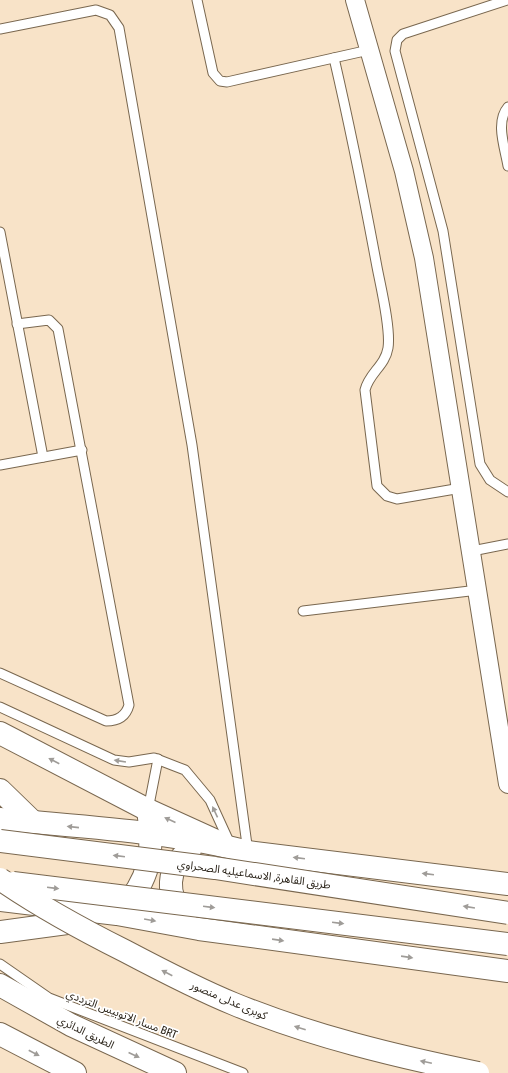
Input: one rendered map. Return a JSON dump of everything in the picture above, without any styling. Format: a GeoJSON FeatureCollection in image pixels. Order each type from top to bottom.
{"type":"FeatureCollection","features":[{"type":"Feature","properties":{"kind":"main road"},"geometry":{"type":"LineString","coordinates":[[0,733],[148,810],[240,850]]}},
{"type":"Feature","properties":{"kind":"main road"},"geometry":{"type":"LineString","coordinates":[[0,790],[33,822]]}},
{"type":"Feature","properties":{"kind":"main road"},"geometry":{"type":"LineString","coordinates":[[0,932],[102,919],[117,914],[136,892],[143,879],[148,864],[152,835],[148,810]]}},
{"type":"Feature","properties":{"kind":"main road"},"geometry":{"type":"LineString","coordinates":[[0,819],[152,835],[240,850],[508,884]]}},
{"type":"Feature","properties":{"kind":"main road","name":"طريق القاهرة, الاسماعيليه الصحراوي"},"geometry":{"type":"LineString","coordinates":[[0,841],[215,868],[508,913]]}},
{"type":"Feature","properties":{"kind":"main road"},"geometry":{"type":"LineString","coordinates":[[198,929],[173,901],[170,885],[172,870],[181,856],[194,847],[209,844]]}},
{"type":"Feature","properties":{"kind":"main road"},"geometry":{"type":"LineString","coordinates":[[0,880],[508,944]]}},
{"type":"Feature","properties":{"kind":"main road","name":"كوبرى عدلى منصور"},"geometry":{"type":"LineString","coordinates":[[0,880],[87,932],[172,975],[234,1004],[298,1027],[397,1056],[478,1073]]}},
{"type":"Feature","properties":{"kind":"main road"},"geometry":{"type":"LineString","coordinates":[[0,900],[117,914],[198,929],[508,971]]}},
{"type":"Feature","properties":{"kind":"main road","name":"الطريق الدائري"},"geometry":{"type":"LineString","coordinates":[[0,985],[71,1025],[175,1073]]}},
{"type":"Feature","properties":{"kind":"main road"},"geometry":{"type":"LineString","coordinates":[[0,1034],[75,1073]]}},
{"type":"Feature","properties":{"kind":"street"},"geometry":{"type":"LineString","coordinates":[[355,0],[394,133],[416,222],[472,551],[508,784]]}},
{"type":"Feature","properties":{"kind":"lane"},"geometry":{"type":"LineString","coordinates":[[197,0],[213,73],[220,81],[227,82],[369,50]]}},
{"type":"Feature","properties":{"kind":"lane"},"geometry":{"type":"LineString","coordinates":[[507,0],[403,34],[397,40],[395,51],[443,231],[480,464],[490,480],[508,492]]}},
{"type":"Feature","properties":{"kind":"lane"},"geometry":{"type":"LineString","coordinates":[[0,30],[96,10],[110,16],[119,28],[192,445],[240,850]]}},
{"type":"Feature","properties":{"kind":"lane"},"geometry":{"type":"LineString","coordinates":[[334,58],[358,158],[383,300],[388,342],[385,357],[379,369],[369,379],[365,390],[377,486],[387,496],[397,498],[461,488]]}},
{"type":"Feature","properties":{"kind":"lane"},"geometry":{"type":"LineString","coordinates":[[508,107],[503,115],[501,127],[508,166]]}},
{"type":"Feature","properties":{"kind":"lane"},"geometry":{"type":"LineString","coordinates":[[0,232],[43,457]]}},
{"type":"Feature","properties":{"kind":"lane"},"geometry":{"type":"LineString","coordinates":[[0,673],[106,720],[119,719],[127,710],[129,698],[58,329],[48,320],[17,324]]}},
{"type":"Feature","properties":{"kind":"lane"},"geometry":{"type":"LineString","coordinates":[[0,465],[82,450]]}},
{"type":"Feature","properties":{"kind":"lane"},"geometry":{"type":"LineString","coordinates":[[472,551],[508,544]]}},
{"type":"Feature","properties":{"kind":"lane"},"geometry":{"type":"LineString","coordinates":[[303,611],[478,590]]}},
{"type":"Feature","properties":{"kind":"lane"},"geometry":{"type":"LineString","coordinates":[[0,707],[114,760],[129,762],[150,758],[158,759],[185,770],[193,777],[210,800],[240,850]]}},
{"type":"Feature","properties":{"kind":"lane"},"geometry":{"type":"LineString","coordinates":[[148,810],[158,759]]}},
{"type":"Feature","properties":{"kind":"lane","name":"مسار الاتوبيس الترددي BRT"},"geometry":{"type":"LineString","coordinates":[[0,964],[49,998],[242,1073]]}}]}
